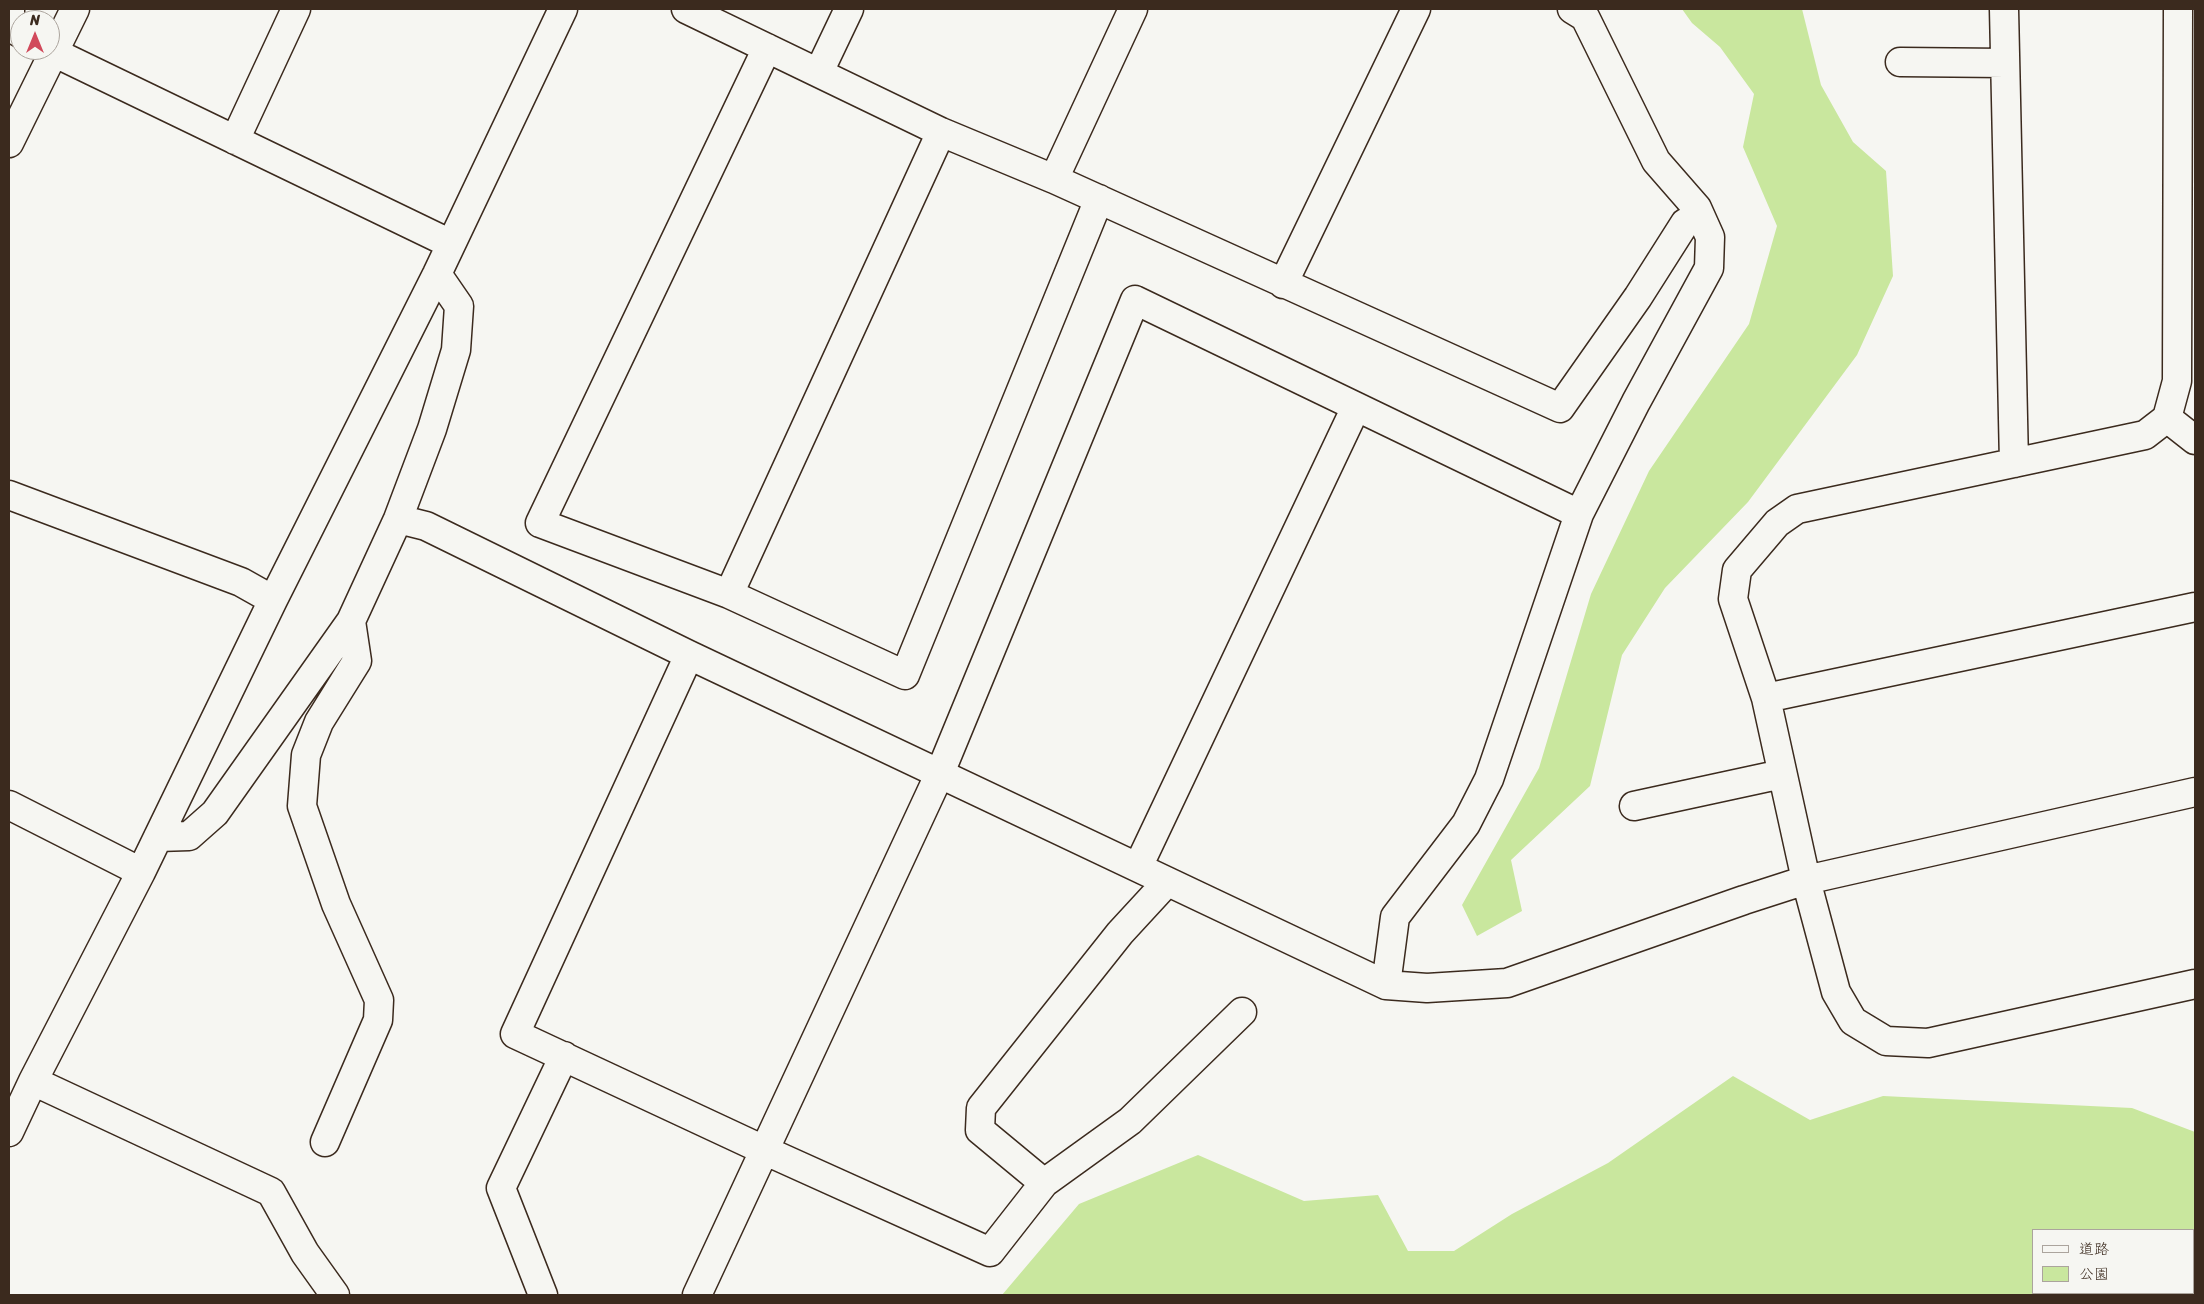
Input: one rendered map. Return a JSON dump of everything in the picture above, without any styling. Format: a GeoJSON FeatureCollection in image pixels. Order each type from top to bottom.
{"type":"FeatureCollection","features":[{"type":"Feature","properties":{"kind":"street"},"geometry":{"type":"LineString","coordinates":[[60,35],[75,9]]}},
{"type":"Feature","properties":{"kind":"street"},"geometry":{"type":"LineString","coordinates":[[235,140],[296,9]]}},
{"type":"Feature","properties":{"kind":"street"},"geometry":{"type":"LineString","coordinates":[[9,1132],[33,1081],[141,872],[273,600],[437,274],[563,9]]}},
{"type":"Feature","properties":{"kind":"street"},"geometry":{"type":"LineString","coordinates":[[686,9],[941,132],[1099,199],[1560,408],[1638,297],[1685,223],[1700,215]]}},
{"type":"Feature","properties":{"kind":"street"},"geometry":{"type":"LineString","coordinates":[[819,72],[849,9]]}},
{"type":"Feature","properties":{"kind":"street"},"geometry":{"type":"LineString","coordinates":[[1054,179],[1133,9]]}},
{"type":"Feature","properties":{"kind":"street"},"geometry":{"type":"LineString","coordinates":[[1283,284],[1416,9]]}},
{"type":"Feature","properties":{"kind":"street"},"geometry":{"type":"LineString","coordinates":[[1386,985],[1395,917],[1466,824],[1489,778],[1579,514],[1636,402],[1709,268],[1710,237],[1700,215],[1656,161],[1585,18],[1572,9]]}},
{"type":"Feature","properties":{"kind":"street"},"geometry":{"type":"LineString","coordinates":[[2004,9],[2014,463]]}},
{"type":"Feature","properties":{"kind":"street"},"geometry":{"type":"LineString","coordinates":[[2178,9],[2177,381],[2167,418],[2145,435],[1797,508],[1777,523],[1737,570],[1733,599],[1766,698],[1806,880],[1836,992],[1853,1021],[1886,1041],[1928,1043],[2195,984]]}},
{"type":"Feature","properties":{"kind":"street"},"geometry":{"type":"LineString","coordinates":[[767,48],[540,523],[729,594],[905,675],[1099,199]]}},
{"type":"Feature","properties":{"kind":"street"},"geometry":{"type":"LineString","coordinates":[[60,55],[451,244]]}},
{"type":"Feature","properties":{"kind":"street"},"geometry":{"type":"LineString","coordinates":[[9,143],[47,60]]}},
{"type":"Feature","properties":{"kind":"street"},"geometry":{"type":"LineString","coordinates":[[1900,62],[2005,63]]}},
{"type":"Feature","properties":{"kind":"street"},"geometry":{"type":"LineString","coordinates":[[729,594],[941,132]]}},
{"type":"Feature","properties":{"kind":"street"},"geometry":{"type":"LineString","coordinates":[[158,836],[189,836],[215,813],[351,621],[398,520],[432,429],[456,350],[459,306],[437,274]]}},
{"type":"Feature","properties":{"kind":"street"},"geometry":{"type":"LineString","coordinates":[[697,1295],[766,1151],[940,773],[1135,300],[1579,514]]}},
{"type":"Feature","properties":{"kind":"street"},"geometry":{"type":"LineString","coordinates":[[1138,868],[1356,407]]}},
{"type":"Feature","properties":{"kind":"street"},"geometry":{"type":"LineString","coordinates":[[2167,418],[2195,440]]}},
{"type":"Feature","properties":{"kind":"street"},"geometry":{"type":"LineString","coordinates":[[9,495],[241,582],[273,600]]}},
{"type":"Feature","properties":{"kind":"street"},"geometry":{"type":"LineString","coordinates":[[398,520],[426,526],[690,655],[1386,985],[1426,988],[1507,984],[1735,903],[1806,880],[2195,792]]}},
{"type":"Feature","properties":{"kind":"street"},"geometry":{"type":"LineString","coordinates":[[1766,698],[2195,607]]}},
{"type":"Feature","properties":{"kind":"street"},"geometry":{"type":"LineString","coordinates":[[325,1142],[378,1020],[379,1000],[336,904],[302,806],[306,755],[319,722],[357,661],[351,621]]}},
{"type":"Feature","properties":{"kind":"street"},"geometry":{"type":"LineString","coordinates":[[690,655],[515,1034],[766,1151],[990,1252],[1044,1183],[1130,1121],[1242,1012]]}},
{"type":"Feature","properties":{"kind":"street"},"geometry":{"type":"LineString","coordinates":[[1634,806],[1782,774]]}},
{"type":"Feature","properties":{"kind":"street"},"geometry":{"type":"LineString","coordinates":[[9,805],[141,872]]}},
{"type":"Feature","properties":{"kind":"street"},"geometry":{"type":"LineString","coordinates":[[1044,1183],[980,1130],[981,1108],[1120,933],[1167,882]]}},
{"type":"Feature","properties":{"kind":"street"},"geometry":{"type":"LineString","coordinates":[[543,1295],[501,1188],[564,1056]]}},
{"type":"Feature","properties":{"kind":"street"},"geometry":{"type":"LineString","coordinates":[[33,1081],[271,1192],[305,1253],[335,1295]]}},
{"type":"Feature","properties":{"kind":"green space"},"geometry":{"type":"Polygon","coordinates":[[[1682,9],[1802,9],[1821,85],[1853,142],[1886,171],[1893,276],[1857,355],[1748,502],[1665,588],[1622,655],[1590,786],[1511,860],[1522,911],[1477,936],[1462,905],[1539,768],[1591,594],[1649,471],[1749,324],[1777,226],[1743,147],[1754,94],[1720,47],[1692,23],[1682,9]]]}},
{"type":"Feature","properties":{"kind":"green space"},"geometry":{"type":"Polygon","coordinates":[[[1733,1076],[1810,1120],[1883,1096],[2132,1108],[2195,1132],[2195,1295],[1002,1295],[1079,1204],[1198,1155],[1304,1201],[1378,1195],[1408,1251],[1454,1251],[1512,1214],[1608,1163],[1733,1076]]]}}]}
